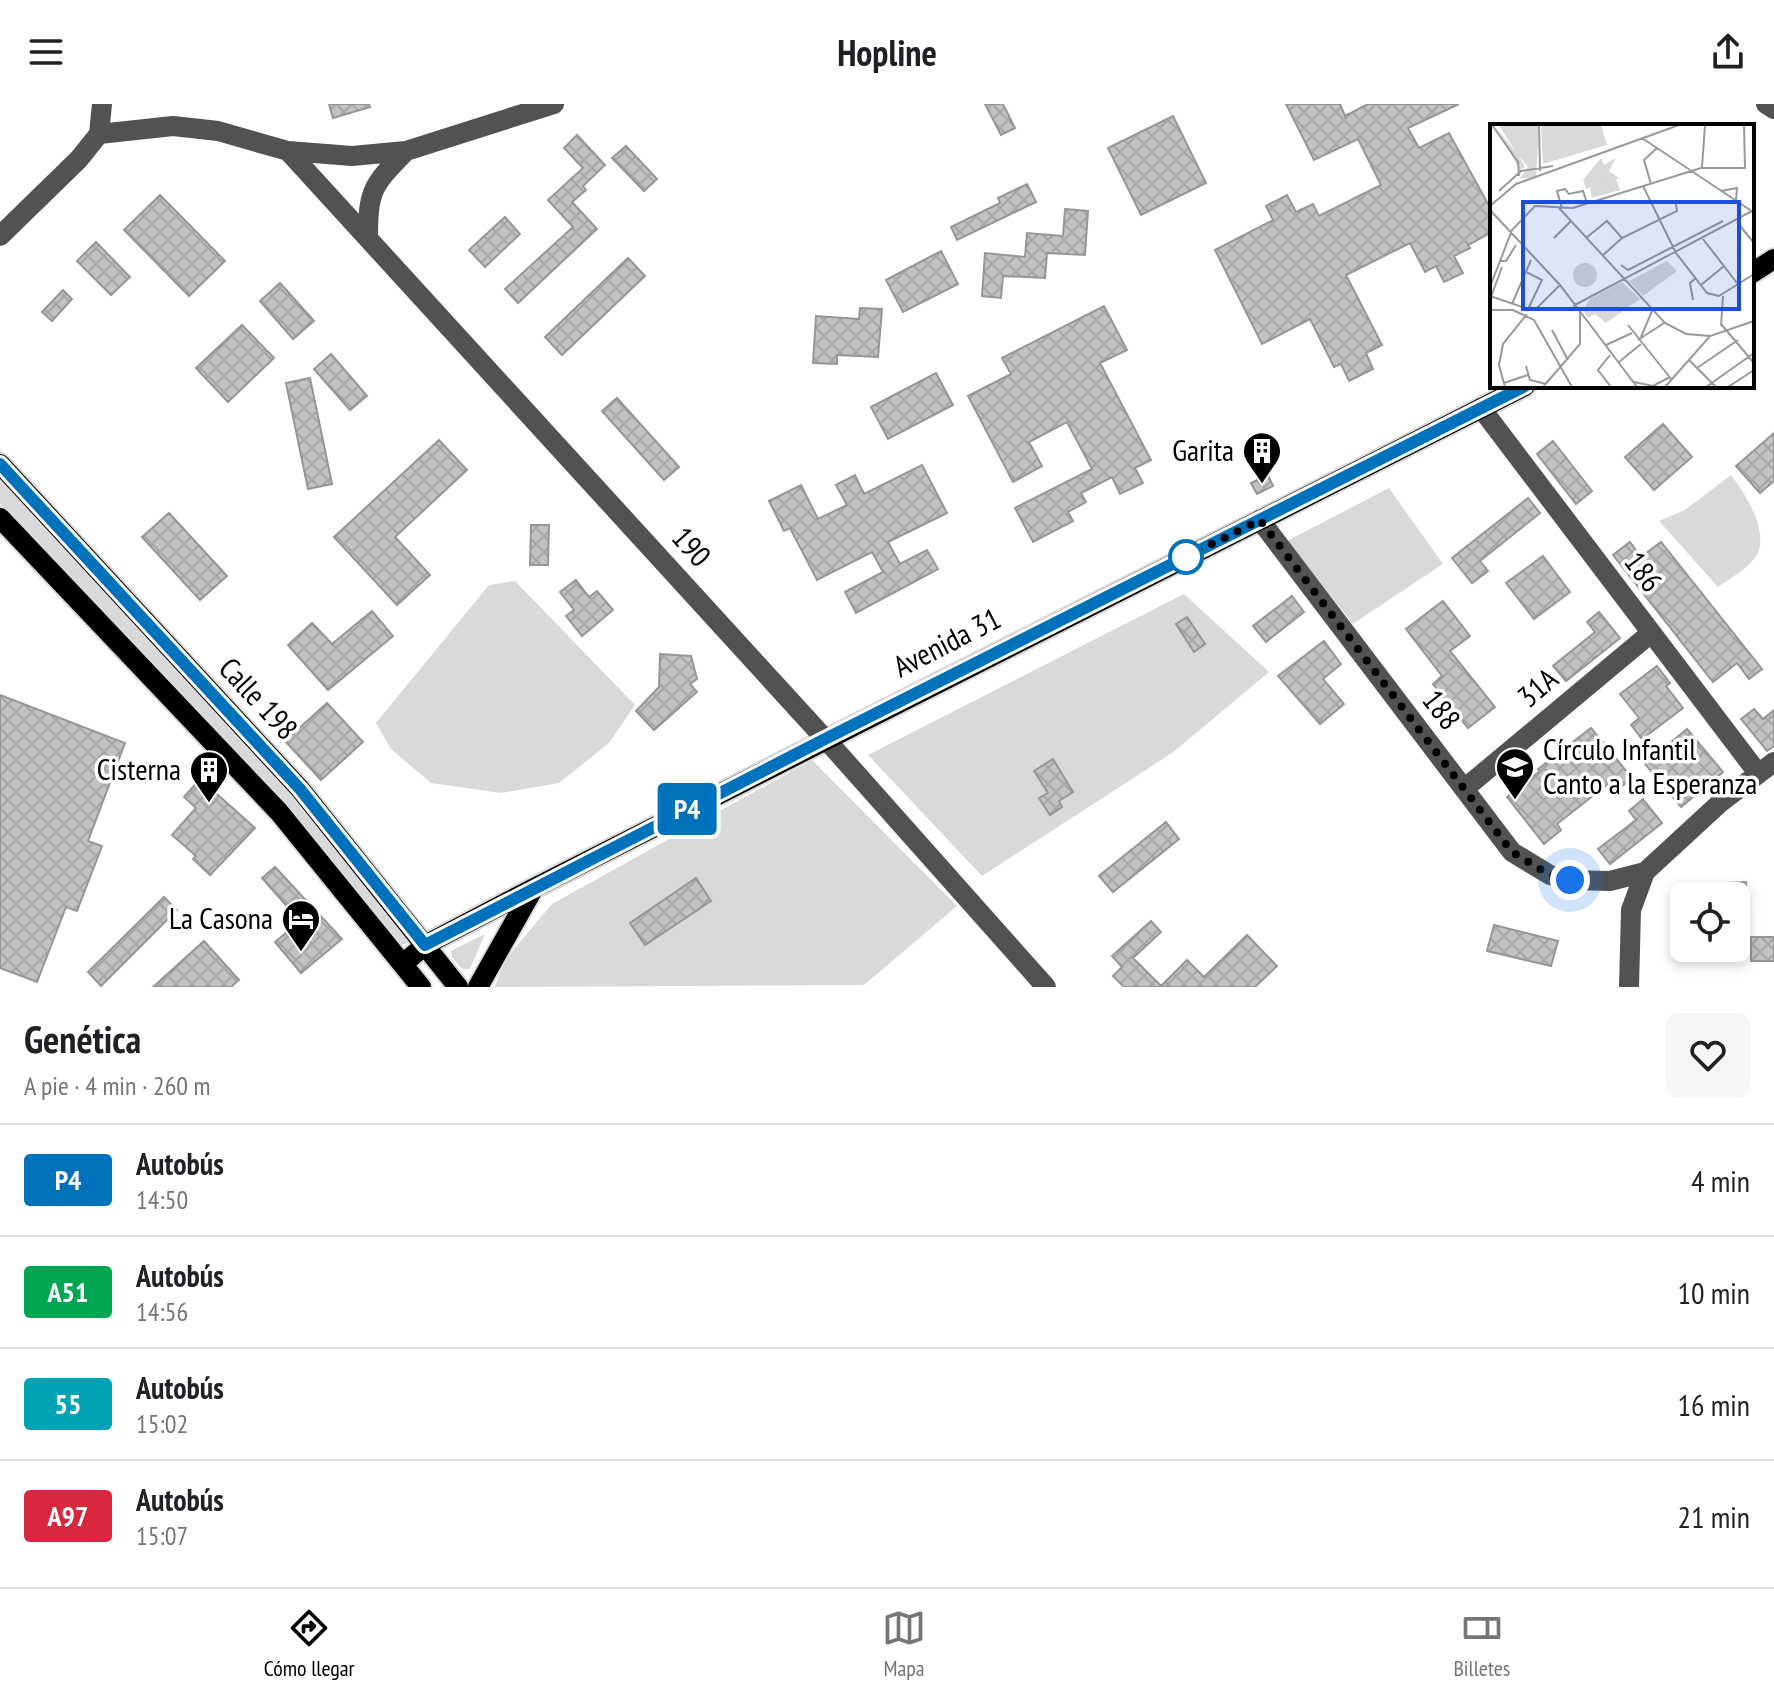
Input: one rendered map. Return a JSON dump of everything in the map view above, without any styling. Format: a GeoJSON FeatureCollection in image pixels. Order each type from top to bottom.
{"type":"FeatureCollection","features":[{"type":"Feature","properties":{"kind":"main road"},"geometry":{"type":"LineString","coordinates":[[1754,272],[1774,259]]}},
{"type":"Feature","properties":{"kind":"main road","name":"Avenida 31"},"geometry":{"type":"LineString","coordinates":[[403,964],[425,945],[534,888],[1521,388]]}},
{"type":"Feature","properties":{"kind":"main road","name":"Calle 198"},"geometry":{"type":"LineString","coordinates":[[0,464],[300,789],[458,987]]}},
{"type":"Feature","properties":{"kind":"main road","name":"Calle 198"},"geometry":{"type":"LineString","coordinates":[[0,518],[279,812],[421,987]]}},
{"type":"Feature","properties":{"kind":"main road"},"geometry":{"type":"LineString","coordinates":[[478,987],[534,888]]}},
{"type":"Feature","properties":{"kind":"street"},"geometry":{"type":"LineString","coordinates":[[0,236],[79,159],[99,134],[102,104]]}},
{"type":"Feature","properties":{"kind":"street"},"geometry":{"type":"LineString","coordinates":[[99,134],[178,126],[218,131],[288,151],[352,156],[406,151],[554,104]]}},
{"type":"Feature","properties":{"kind":"street"},"geometry":{"type":"LineString","coordinates":[[1766,104],[1774,109]]}},
{"type":"Feature","properties":{"kind":"street","name":"190"},"geometry":{"type":"LineString","coordinates":[[288,151],[825,739],[1046,987]]}},
{"type":"Feature","properties":{"kind":"street"},"geometry":{"type":"LineString","coordinates":[[368,238],[368,211],[375,183],[406,151]]}},
{"type":"Feature","properties":{"kind":"street","name":"186"},"geometry":{"type":"LineString","coordinates":[[1481,408],[1651,633],[1766,767]]}},
{"type":"Feature","properties":{"kind":"street","name":"188"},"geometry":{"type":"LineString","coordinates":[[1260,520],[1512,852],[1550,875],[1570,880],[1610,881],[1645,872]]}},
{"type":"Feature","properties":{"kind":"street","name":"31A"},"geometry":{"type":"LineString","coordinates":[[1464,789],[1651,633]]}},
{"type":"Feature","properties":{"kind":"street"},"geometry":{"type":"LineString","coordinates":[[1629,987],[1631,910],[1645,872],[1686,832],[1766,767]]}},
{"type":"Feature","properties":{"kind":"street"},"geometry":{"type":"LineString","coordinates":[[1610,881],[1631,910]]}},
{"type":"Feature","properties":{"kind":"shaded area"},"geometry":{"type":"Polygon","coordinates":[[[1731,475],[1755,516],[1759,528],[1759,551],[1741,571],[1718,587],[1659,521],[1685,510],[1731,475]]]}},
{"type":"Feature","properties":{"kind":"shaded area"},"geometry":{"type":"Polygon","coordinates":[[[0,476],[296,797],[409,940],[405,944],[397,944],[284,806],[0,503],[0,476]]]}},
{"type":"Feature","properties":{"kind":"shaded area"},"geometry":{"type":"Polygon","coordinates":[[[1389,488],[1443,564],[1353,624],[1287,541],[1389,488]]]}},
{"type":"Feature","properties":{"kind":"shaded area"},"geometry":{"type":"Polygon","coordinates":[[[515,581],[635,705],[609,743],[559,783],[501,793],[431,783],[391,749],[376,723],[489,585],[515,581]]]}},
{"type":"Feature","properties":{"kind":"shaded area"},"geometry":{"type":"Polygon","coordinates":[[[1184,594],[1269,672],[1172,753],[982,876],[868,755],[1184,594]]]}},
{"type":"Feature","properties":{"kind":"shaded area"},"geometry":{"type":"Polygon","coordinates":[[[812,760],[957,906],[864,985],[495,987],[504,961],[552,904],[812,760]]]}},
{"type":"Feature","properties":{"kind":"shaded area"},"geometry":{"type":"Polygon","coordinates":[[[485,934],[470,969],[462,969],[451,951],[485,934]]]}},
{"type":"Feature","properties":{"kind":"building"},"geometry":{"type":"Polygon","coordinates":[[[329,104],[369,104],[370,107],[333,118],[329,104]]]}},
{"type":"Feature","properties":{"kind":"building"},"geometry":{"type":"Polygon","coordinates":[[[985,104],[1003,104],[1015,128],[1001,135],[985,104]]]}},
{"type":"Feature","properties":{"kind":"building"},"geometry":{"type":"Polygon","coordinates":[[[1286,104],[1340,104],[1345,116],[1368,104],[1459,104],[1408,128],[1419,148],[1449,133],[1490,207],[1490,233],[1454,256],[1463,273],[1444,282],[1436,266],[1425,272],[1410,243],[1346,275],[1382,345],[1366,353],[1373,369],[1349,381],[1341,364],[1334,367],[1310,319],[1262,344],[1215,250],[1273,220],[1266,206],[1287,195],[1296,212],[1313,204],[1319,216],[1381,185],[1358,139],[1314,160],[1286,104]]]}},
{"type":"Feature","properties":{"kind":"building"},"geometry":{"type":"Polygon","coordinates":[[[1173,116],[1206,183],[1141,215],[1108,148],[1173,116]]]}},
{"type":"Feature","properties":{"kind":"building"},"geometry":{"type":"Polygon","coordinates":[[[577,135],[605,165],[583,186],[586,190],[572,202],[597,229],[518,303],[505,289],[573,227],[548,200],[583,168],[564,148],[577,135]]]}},
{"type":"Feature","properties":{"kind":"building"},"geometry":{"type":"Polygon","coordinates":[[[626,146],[657,179],[644,191],[612,158],[626,146]]]}},
{"type":"Feature","properties":{"kind":"building"},"geometry":{"type":"Polygon","coordinates":[[[1027,184],[1036,202],[957,240],[951,227],[1000,203],[998,198],[1027,184]]]}},
{"type":"Feature","properties":{"kind":"building"},"geometry":{"type":"Polygon","coordinates":[[[160,195],[225,261],[189,296],[124,230],[160,195]]]}},
{"type":"Feature","properties":{"kind":"building"},"geometry":{"type":"Polygon","coordinates":[[[1065,209],[1088,211],[1085,255],[1047,253],[1045,278],[1003,276],[1001,298],[982,296],[985,253],[1025,257],[1027,233],[1063,236],[1065,209]]]}},
{"type":"Feature","properties":{"kind":"building"},"geometry":{"type":"Polygon","coordinates":[[[505,217],[520,234],[485,267],[469,250],[505,217]]]}},
{"type":"Feature","properties":{"kind":"building"},"geometry":{"type":"Polygon","coordinates":[[[96,242],[130,277],[111,295],[77,261],[96,242]]]}},
{"type":"Feature","properties":{"kind":"building"},"geometry":{"type":"Polygon","coordinates":[[[941,251],[958,284],[903,312],[886,280],[941,251]]]}},
{"type":"Feature","properties":{"kind":"building"},"geometry":{"type":"Polygon","coordinates":[[[628,258],[645,276],[562,355],[545,337],[628,258]]]}},
{"type":"Feature","properties":{"kind":"building"},"geometry":{"type":"Polygon","coordinates":[[[280,283],[314,321],[293,339],[260,301],[280,283]]]}},
{"type":"Feature","properties":{"kind":"building"},"geometry":{"type":"Polygon","coordinates":[[[63,290],[72,299],[52,321],[42,312],[63,290]]]}},
{"type":"Feature","properties":{"kind":"building"},"geometry":{"type":"Polygon","coordinates":[[[1104,306],[1127,350],[1100,363],[1151,460],[1135,468],[1143,483],[1120,494],[1112,477],[1081,493],[1086,502],[1068,512],[1073,521],[1033,542],[1015,508],[1092,469],[1067,422],[1029,442],[1042,466],[1013,482],[968,396],[1011,374],[1002,358],[1104,306]]]}},
{"type":"Feature","properties":{"kind":"building"},"geometry":{"type":"Polygon","coordinates":[[[860,308],[882,309],[878,357],[837,355],[837,364],[813,363],[816,316],[859,319],[860,308]]]}},
{"type":"Feature","properties":{"kind":"building"},"geometry":{"type":"Polygon","coordinates":[[[242,325],[274,358],[228,402],[196,368],[242,325]]]}},
{"type":"Feature","properties":{"kind":"building"},"geometry":{"type":"Polygon","coordinates":[[[331,354],[367,396],[350,410],[314,369],[331,354]]]}},
{"type":"Feature","properties":{"kind":"building"},"geometry":{"type":"Polygon","coordinates":[[[936,373],[953,405],[888,439],[871,407],[936,373]]]}},
{"type":"Feature","properties":{"kind":"building"},"geometry":{"type":"Polygon","coordinates":[[[310,378],[332,484],[308,489],[286,383],[310,378]]]}},
{"type":"Feature","properties":{"kind":"building"},"geometry":{"type":"Polygon","coordinates":[[[617,398],[679,467],[664,480],[602,411],[617,398]]]}},
{"type":"Feature","properties":{"kind":"building"},"geometry":{"type":"Polygon","coordinates":[[[1663,424],[1692,457],[1654,490],[1625,457],[1663,424]]]}},
{"type":"Feature","properties":{"kind":"building"},"geometry":{"type":"Polygon","coordinates":[[[1774,433],[1774,481],[1760,493],[1736,466],[1774,433]]]}},
{"type":"Feature","properties":{"kind":"building"},"geometry":{"type":"Polygon","coordinates":[[[439,440],[467,470],[395,537],[430,575],[397,605],[334,537],[439,440]]]}},
{"type":"Feature","properties":{"kind":"building"},"geometry":{"type":"Polygon","coordinates":[[[1553,441],[1592,491],[1576,504],[1537,454],[1553,441]]]}},
{"type":"Feature","properties":{"kind":"building"},"geometry":{"type":"Polygon","coordinates":[[[922,465],[947,513],[888,542],[900,564],[927,550],[938,569],[856,613],[845,592],[883,572],[872,552],[817,580],[790,528],[784,531],[769,501],[801,485],[818,519],[847,505],[836,485],[855,475],[864,494],[922,465]]]}},
{"type":"Feature","properties":{"kind":"building","name":"Garita"},"geometry":{"type":"Polygon","coordinates":[[[1268,475],[1273,486],[1257,494],[1251,483],[1268,475]]]}},
{"type":"Feature","properties":{"kind":"building"},"geometry":{"type":"Polygon","coordinates":[[[1528,498],[1540,513],[1480,561],[1488,571],[1472,583],[1452,558],[1528,498]]]}},
{"type":"Feature","properties":{"kind":"building"},"geometry":{"type":"Polygon","coordinates":[[[169,513],[227,576],[200,600],[142,537],[169,513]]]}},
{"type":"Feature","properties":{"kind":"building"},"geometry":{"type":"Polygon","coordinates":[[[531,525],[549,525],[548,565],[530,565],[531,525]]]}},
{"type":"Feature","properties":{"kind":"building"},"geometry":{"type":"Polygon","coordinates":[[[1630,542],[1641,557],[1661,542],[1762,669],[1749,679],[1737,663],[1713,682],[1613,555],[1630,542]]]}},
{"type":"Feature","properties":{"kind":"building"},"geometry":{"type":"Polygon","coordinates":[[[1543,556],[1570,592],[1534,619],[1506,583],[1543,556]]]}},
{"type":"Feature","properties":{"kind":"building"},"geometry":{"type":"Polygon","coordinates":[[[576,580],[589,597],[597,591],[613,610],[582,636],[566,616],[574,610],[560,592],[576,580]]]}},
{"type":"Feature","properties":{"kind":"building"},"geometry":{"type":"Polygon","coordinates":[[[1292,596],[1304,612],[1266,642],[1253,626],[1292,596]]]}},
{"type":"Feature","properties":{"kind":"building"},"geometry":{"type":"Polygon","coordinates":[[[1443,601],[1470,636],[1450,651],[1495,707],[1468,728],[1433,684],[1442,676],[1406,629],[1443,601]]]}},
{"type":"Feature","properties":{"kind":"building"},"geometry":{"type":"Polygon","coordinates":[[[372,611],[393,636],[328,690],[288,645],[312,623],[332,644],[372,611]]]}},
{"type":"Feature","properties":{"kind":"building"},"geometry":{"type":"Polygon","coordinates":[[[1599,612],[1620,638],[1566,681],[1553,666],[1595,632],[1587,622],[1599,612]]]}},
{"type":"Feature","properties":{"kind":"building"},"geometry":{"type":"Polygon","coordinates":[[[1187,617],[1205,644],[1194,652],[1176,624],[1187,617]]]}},
{"type":"Feature","properties":{"kind":"building"},"geometry":{"type":"Polygon","coordinates":[[[1324,641],[1341,664],[1323,679],[1344,704],[1320,724],[1278,676],[1324,641]]]}},
{"type":"Feature","properties":{"kind":"building"},"geometry":{"type":"Polygon","coordinates":[[[660,654],[691,656],[697,679],[690,684],[697,692],[654,730],[636,711],[659,687],[660,654]]]}},
{"type":"Feature","properties":{"kind":"building"},"geometry":{"type":"Polygon","coordinates":[[[1657,666],[1670,683],[1666,686],[1683,708],[1642,739],[1631,725],[1639,718],[1620,694],[1657,666]]]}},
{"type":"Feature","properties":{"kind":"building"},"geometry":{"type":"Polygon","coordinates":[[[0,695],[125,743],[88,841],[102,846],[77,911],[66,907],[37,982],[0,968],[0,695]]]}},
{"type":"Feature","properties":{"kind":"building"},"geometry":{"type":"Polygon","coordinates":[[[327,703],[363,742],[321,780],[285,741],[327,703]]]}},
{"type":"Feature","properties":{"kind":"building"},"geometry":{"type":"Polygon","coordinates":[[[1754,709],[1763,719],[1774,710],[1774,746],[1767,751],[1741,719],[1754,709]]]}},
{"type":"Feature","properties":{"kind":"building"},"geometry":{"type":"Polygon","coordinates":[[[1591,728],[1632,778],[1615,792],[1608,784],[1557,824],[1561,830],[1544,844],[1507,797],[1591,728]]]}},
{"type":"Feature","properties":{"kind":"building"},"geometry":{"type":"Polygon","coordinates":[[[1687,729],[1723,772],[1681,807],[1645,764],[1687,729]]]}},
{"type":"Feature","properties":{"kind":"building"},"geometry":{"type":"Polygon","coordinates":[[[1053,759],[1073,792],[1059,801],[1062,807],[1050,815],[1039,798],[1048,793],[1034,771],[1053,759]]]}},
{"type":"Feature","properties":{"kind":"building"},"geometry":{"type":"Polygon","coordinates":[[[200,779],[255,828],[210,875],[193,859],[196,856],[172,835],[196,808],[184,797],[200,779]]]}},
{"type":"Feature","properties":{"kind":"building"},"geometry":{"type":"Polygon","coordinates":[[[1643,799],[1662,823],[1610,864],[1598,849],[1636,820],[1629,811],[1643,799]]]}},
{"type":"Feature","properties":{"kind":"building"},"geometry":{"type":"Polygon","coordinates":[[[1166,822],[1179,839],[1113,892],[1099,876],[1166,822]]]}},
{"type":"Feature","properties":{"kind":"building"},"geometry":{"type":"Polygon","coordinates":[[[275,867],[342,939],[301,973],[275,942],[300,921],[262,878],[275,867]]]}},
{"type":"Feature","properties":{"kind":"building"},"geometry":{"type":"Polygon","coordinates":[[[696,878],[711,901],[645,945],[630,923],[696,878]]]}},
{"type":"Feature","properties":{"kind":"building"},"geometry":{"type":"Polygon","coordinates":[[[164,897],[177,910],[101,986],[88,972],[164,897]]]}},
{"type":"Feature","properties":{"kind":"building"},"geometry":{"type":"Polygon","coordinates":[[[1151,921],[1161,932],[1133,958],[1161,986],[1187,960],[1204,977],[1247,935],[1277,966],[1255,987],[1124,987],[1113,976],[1122,967],[1112,956],[1151,921]]]}},
{"type":"Feature","properties":{"kind":"building"},"geometry":{"type":"Polygon","coordinates":[[[1494,925],[1558,941],[1551,966],[1487,951],[1494,925]]]}},
{"type":"Feature","properties":{"kind":"building"},"geometry":{"type":"Polygon","coordinates":[[[1751,937],[1774,937],[1774,961],[1751,961],[1751,937]]]}},
{"type":"Feature","properties":{"kind":"building"},"geometry":{"type":"Polygon","coordinates":[[[204,941],[239,980],[231,987],[153,987],[204,941]]]}},
{"type":"Feature","properties":{"kind":"bus line","name":"P4"},"geometry":{"type":"LineString","coordinates":[[0,464],[300,789],[425,945],[825,739],[1521,388]]}},
{"type":"Feature","properties":{"kind":"place","name":"Garita"},"geometry":{"type":"Point","coordinates":[1262,485]}},
{"type":"Feature","properties":{"kind":"place","name":"Círculo Infantil Canto a la Esperanza"},"geometry":{"type":"Point","coordinates":[1515,801]}},
{"type":"Feature","properties":{"kind":"place","name":"Cisterna"},"geometry":{"type":"Point","coordinates":[209,804]}},
{"type":"Feature","properties":{"kind":"place","name":"La Casona"},"geometry":{"type":"Point","coordinates":[301,953]}},
{"type":"Feature","properties":{"kind":"route"},"geometry":{"type":"LineString","coordinates":[[1186,557],[1260,520],[1512,852],[1550,875],[1570,880]]}}]}
